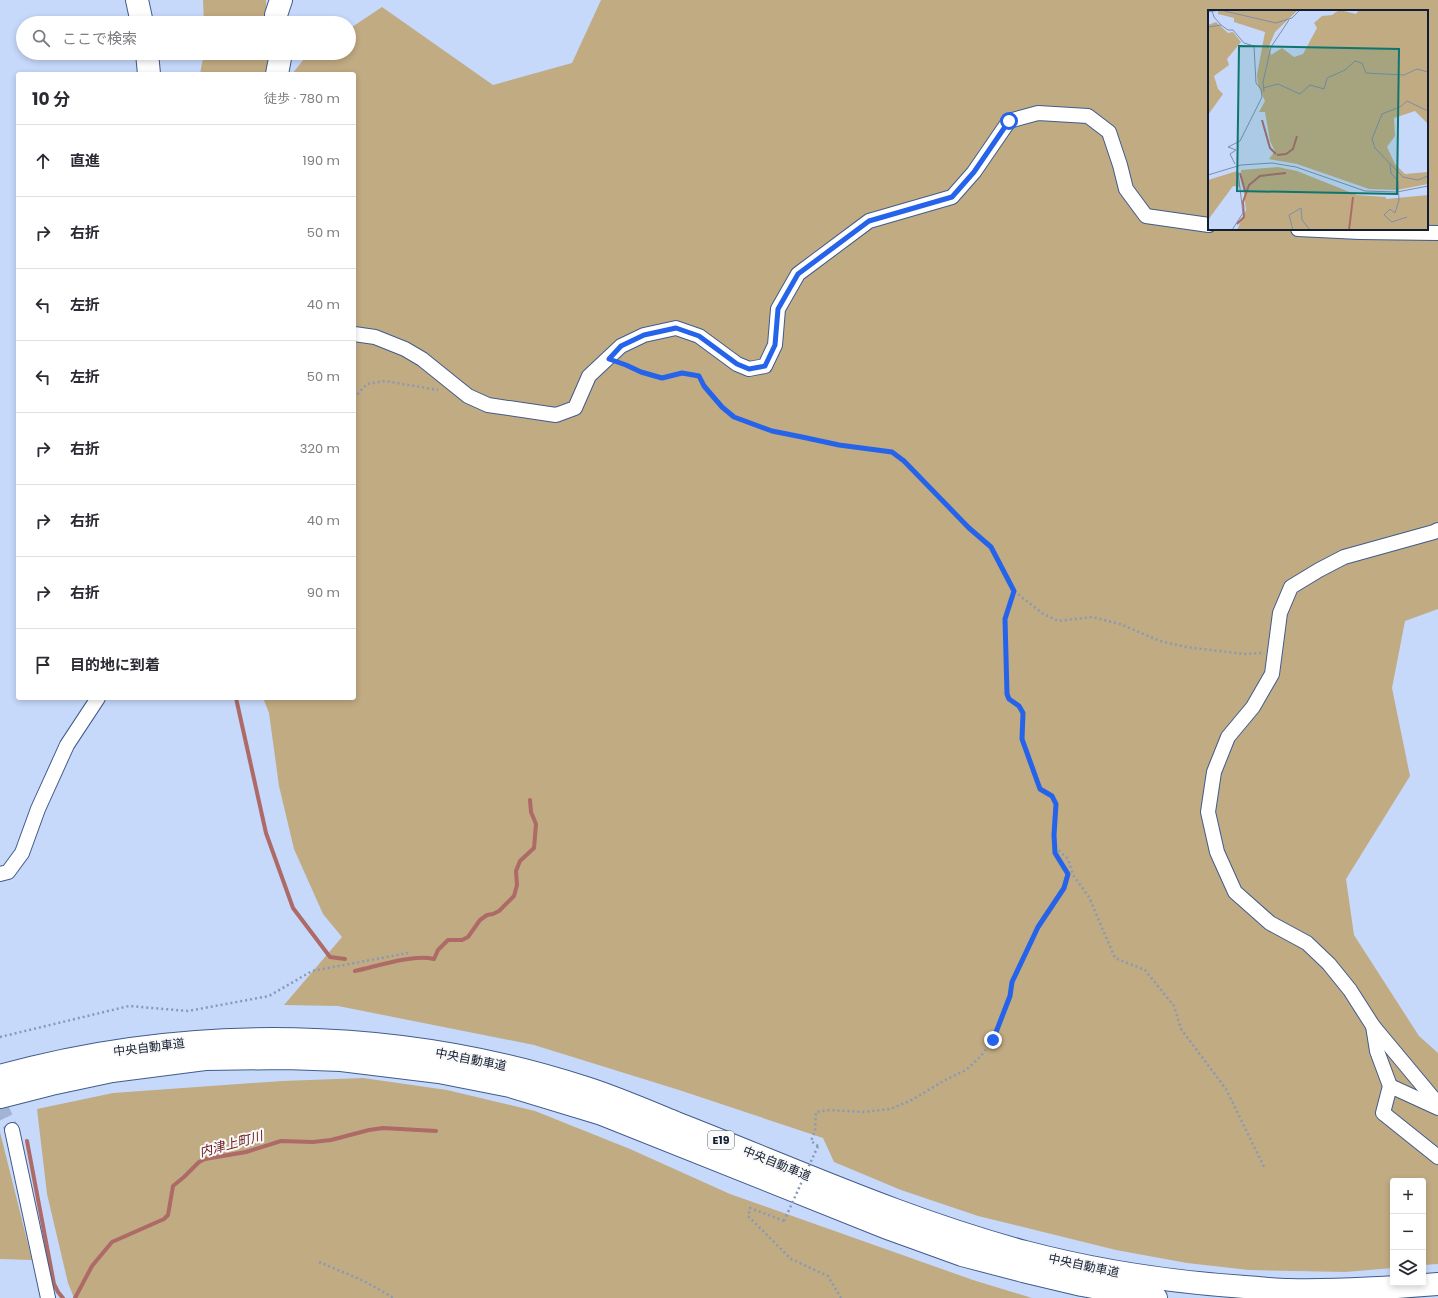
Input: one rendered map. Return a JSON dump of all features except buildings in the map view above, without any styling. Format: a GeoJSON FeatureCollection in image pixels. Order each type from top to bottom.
{"type":"FeatureCollection","features":[{"type":"Feature","properties":{"kind":"main road"},"geometry":{"type":"LineString","coordinates":[[137,0],[140,16]]}},
{"type":"Feature","properties":{"kind":"main road"},"geometry":{"type":"LineString","coordinates":[[276,16],[281,0]]}},
{"type":"Feature","properties":{"kind":"main road"},"geometry":{"type":"LineString","coordinates":[[148,60],[150,72]]}},
{"type":"Feature","properties":{"kind":"main road"},"geometry":{"type":"LineString","coordinates":[[277,72],[280,60]]}},
{"type":"Feature","properties":{"kind":"main road","name":"中央自動車道"},"geometry":{"type":"LineString","coordinates":[[0,1076],[34,1066],[149,1045],[207,1041],[310,1039],[394,1045],[529,1070],[589,1089],[762,1156],[897,1211],[970,1236],[1026,1252],[1086,1266],[1157,1278],[1209,1284],[1289,1290],[1370,1289],[1438,1284]]}},
{"type":"Feature","properties":{"kind":"main road","name":"中央自動車道"},"geometry":{"type":"LineString","coordinates":[[0,1097],[112,1071],[205,1059],[286,1058],[333,1060],[440,1072],[510,1086],[602,1114],[890,1229],[962,1255],[1082,1285],[1156,1298]]}},
{"type":"Feature","properties":{"kind":"street"},"geometry":{"type":"LineString","coordinates":[[356,334],[375,337],[405,349],[422,359],[468,396],[488,405],[556,415],[575,408],[589,376],[609,359],[621,346],[644,335],[676,328],[699,336],[737,364],[749,369],[765,366],[775,345],[778,309],[798,274],[869,221],[952,197],[974,172],[1009,121],[1038,113],[1088,116],[1109,132],[1120,164],[1126,189],[1146,216],[1208,225]]}},
{"type":"Feature","properties":{"kind":"street"},"geometry":{"type":"LineString","coordinates":[[1319,230],[1438,233]]}},
{"type":"Feature","properties":{"kind":"street"},"geometry":{"type":"LineString","coordinates":[[1438,530],[1344,557],[1291,587],[1280,613],[1272,674],[1253,707],[1228,737],[1214,772],[1208,812],[1217,852],[1235,892],[1270,923],[1307,943],[1329,964],[1350,990],[1373,1026],[1438,1104]]}},
{"type":"Feature","properties":{"kind":"street"},"geometry":{"type":"LineString","coordinates":[[0,874],[8,872],[22,853],[38,809],[67,745],[97,700]]}},
{"type":"Feature","properties":{"kind":"street"},"geometry":{"type":"LineString","coordinates":[[1373,1026],[1377,1051],[1390,1086],[1383,1112],[1438,1158]]}},
{"type":"Feature","properties":{"kind":"street"},"geometry":{"type":"LineString","coordinates":[[1390,1086],[1438,1108]]}},
{"type":"Feature","properties":{"kind":"street"},"geometry":{"type":"LineString","coordinates":[[12,1130],[48,1298]]}},
{"type":"Feature","properties":{"kind":"path"},"geometry":{"type":"LineString","coordinates":[[609,359],[641,372],[662,378],[682,373],[699,376],[704,386],[722,407],[734,417],[772,431],[839,445],[892,452],[904,461],[969,528],[991,547],[1014,591],[1042,613],[1058,621],[1092,617],[1120,624],[1160,641],[1186,648],[1244,654],[1260,653],[1276,649]]}},
{"type":"Feature","properties":{"kind":"path"},"geometry":{"type":"LineString","coordinates":[[356,396],[367,384],[385,381],[440,390]]}},
{"type":"Feature","properties":{"kind":"path"},"geometry":{"type":"LineString","coordinates":[[841,1298],[828,1276],[791,1259],[748,1216],[750,1208],[784,1221],[818,1146],[811,1141],[815,1131],[816,1112],[830,1110],[863,1112],[890,1109],[910,1101],[947,1079],[966,1070],[981,1056],[993,1040],[1010,996],[1012,982],[1038,927],[1064,888],[1068,874],[1055,853],[1054,835],[1056,804],[1052,796],[1040,789],[1022,739],[1023,713],[1019,706],[1009,699],[1007,694],[1005,619],[1014,591]]}},
{"type":"Feature","properties":{"kind":"path"},"geometry":{"type":"LineString","coordinates":[[1055,847],[1068,859],[1073,875],[1089,897],[1115,958],[1145,970],[1174,1006],[1181,1028],[1226,1089],[1265,1169]]}},
{"type":"Feature","properties":{"kind":"path"},"geometry":{"type":"LineString","coordinates":[[0,1037],[129,1006],[188,1010],[269,996],[312,971],[408,953]]}},
{"type":"Feature","properties":{"kind":"path"},"geometry":{"type":"LineString","coordinates":[[319,1262],[364,1281],[394,1298]]}},
{"type":"Feature","properties":{"kind":"shaded area"},"geometry":{"type":"Polygon","coordinates":[[[203,0],[266,0],[267,16],[204,16],[203,0]]]}},
{"type":"Feature","properties":{"kind":"shaded area"},"geometry":{"type":"Polygon","coordinates":[[[601,0],[1438,0],[1438,609],[1405,621],[1392,688],[1410,776],[1346,879],[1354,935],[1419,1036],[1438,1053],[1438,1264],[1426,1265],[1426,1178],[1390,1178],[1390,1268],[1345,1272],[1249,1270],[1187,1263],[1116,1250],[978,1216],[901,1190],[834,1162],[823,1138],[679,1090],[534,1045],[338,1006],[284,1005],[342,937],[323,914],[294,849],[279,786],[269,713],[264,700],[356,700],[356,72],[294,72],[303,60],[356,60],[356,24],[382,7],[493,85],[572,63],[601,0]]]}},
{"type":"Feature","properties":{"kind":"shaded area"},"geometry":{"type":"Polygon","coordinates":[[[203,60],[276,60],[288,72],[200,72],[203,60]]]}},
{"type":"Feature","properties":{"kind":"shaded area"},"geometry":{"type":"Polygon","coordinates":[[[363,1078],[447,1090],[535,1111],[630,1149],[730,1194],[973,1280],[1032,1298],[74,1298],[68,1283],[47,1194],[37,1109],[113,1093],[282,1081],[363,1078]]]}},
{"type":"Feature","properties":{"kind":"shaded area"},"geometry":{"type":"Polygon","coordinates":[[[0,1132],[32,1260],[0,1259],[0,1132]]]}},
{"type":"Feature","properties":{"kind":"waterway"},"geometry":{"type":"LineString","coordinates":[[236,700],[266,833],[293,908],[330,957],[345,959]]}},
{"type":"Feature","properties":{"kind":"waterway"},"geometry":{"type":"LineString","coordinates":[[355,971],[405,959],[434,959],[438,950],[448,940],[462,940],[468,937],[480,920],[487,915],[499,911],[514,896],[517,885],[516,871],[520,861],[534,848],[536,824],[531,812],[530,800]]}},
{"type":"Feature","properties":{"kind":"waterway","name":"内津上町川"},"geometry":{"type":"LineString","coordinates":[[75,1298],[92,1266],[112,1242],[164,1219],[168,1215],[173,1186],[199,1162],[205,1159],[246,1152],[281,1141],[313,1142],[331,1140],[383,1128],[436,1131]]}},
{"type":"Feature","properties":{"kind":"waterway"},"geometry":{"type":"LineString","coordinates":[[27,1141],[54,1284],[63,1298]]}},
{"type":"Feature","properties":{"kind":"tunnel"},"geometry":{"type":"LineString","coordinates":[[0,1105],[12,1130]]}},
{"type":"Feature","properties":{"kind":"route"},"geometry":{"type":"LineString","coordinates":[[993,1040],[1010,996],[1012,982],[1038,927],[1064,888],[1068,874],[1055,853],[1054,835],[1056,804],[1052,796],[1040,789],[1022,739],[1023,713],[1019,706],[1009,699],[1007,694],[1005,619],[1014,591],[991,547],[969,528],[904,461],[892,452],[839,445],[772,431],[734,417],[722,407],[704,386],[699,376],[682,373],[662,378],[641,372],[609,359],[621,346],[644,335],[676,328],[699,336],[737,364],[749,369],[765,366],[775,345],[778,309],[798,274],[869,221],[902,210],[952,197],[974,172],[1009,121]]}}]}
